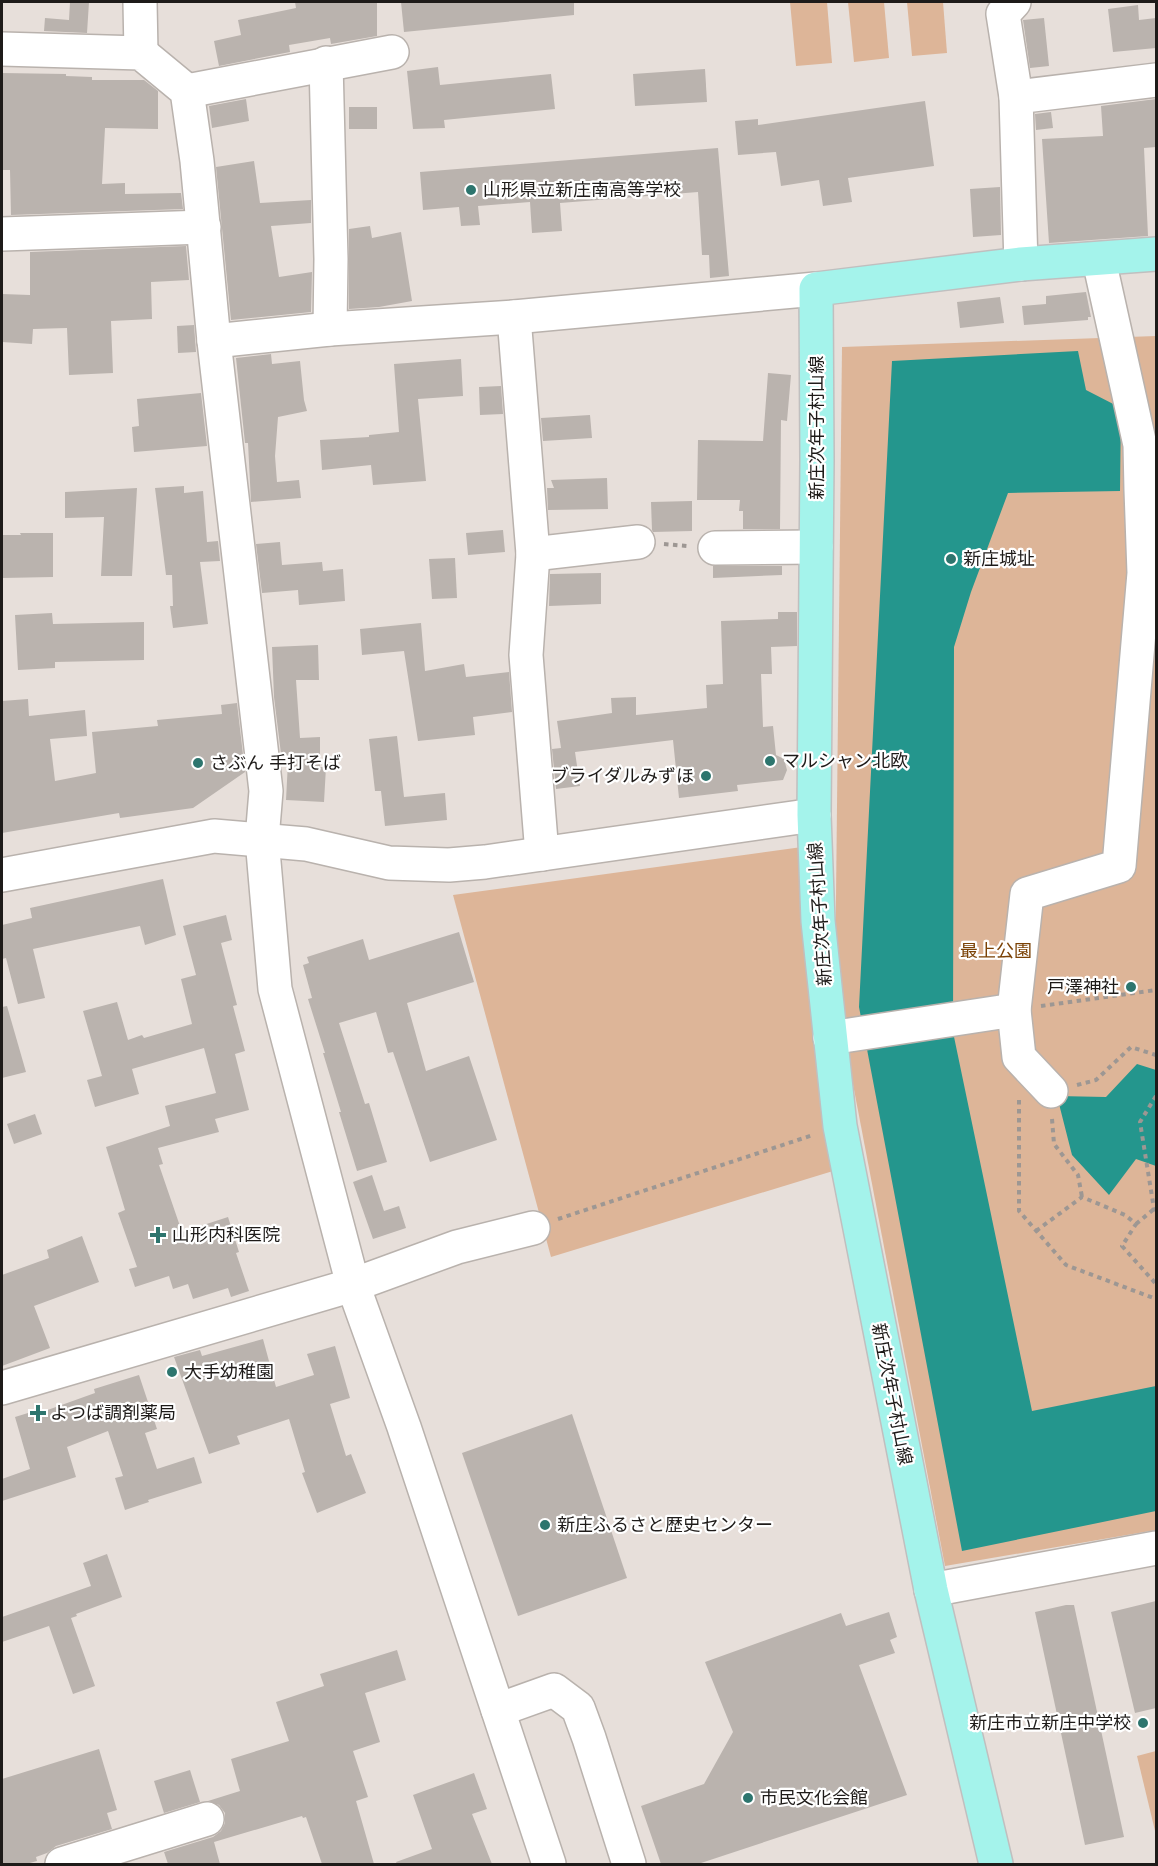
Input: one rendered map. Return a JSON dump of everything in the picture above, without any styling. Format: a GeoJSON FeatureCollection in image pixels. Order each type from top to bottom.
{"type":"FeatureCollection","features":[{"type":"Feature","properties":{"kind":"main road"},"geometry":{"type":"LineString","coordinates":[[816,289],[1021,264],[1156,254]]}},
{"type":"Feature","properties":{"kind":"main road","name":"新庄次年子村山線"},"geometry":{"type":"LineString","coordinates":[[816,289],[813,815],[818,921],[840,1126],[931,1590],[996,1864]]}},
{"type":"Feature","properties":{"kind":"street"},"geometry":{"type":"LineString","coordinates":[[140,2],[141,52]]}},
{"type":"Feature","properties":{"kind":"street"},"geometry":{"type":"LineString","coordinates":[[1014,2],[1003,14],[1016,97],[1021,264]]}},
{"type":"Feature","properties":{"kind":"street"},"geometry":{"type":"LineString","coordinates":[[2,49],[141,52],[187,91],[266,791],[262,839],[275,989],[352,1285],[405,1426],[549,1864]]}},
{"type":"Feature","properties":{"kind":"street"},"geometry":{"type":"LineString","coordinates":[[187,91],[392,52]]}},
{"type":"Feature","properties":{"kind":"street"},"geometry":{"type":"LineString","coordinates":[[326,63],[331,259],[330,329]]}},
{"type":"Feature","properties":{"kind":"street"},"geometry":{"type":"LineString","coordinates":[[1016,97],[1156,80]]}},
{"type":"Feature","properties":{"kind":"street"},"geometry":{"type":"LineString","coordinates":[[2,234],[204,227]]}},
{"type":"Feature","properties":{"kind":"street"},"geometry":{"type":"LineString","coordinates":[[1051,1091],[1019,1057],[1014,1010],[1027,894],[1119,866],[1144,573],[1140,445],[1099,260]]}},
{"type":"Feature","properties":{"kind":"street"},"geometry":{"type":"LineString","coordinates":[[214,341],[330,329],[514,317],[816,289]]}},
{"type":"Feature","properties":{"kind":"street"},"geometry":{"type":"LineString","coordinates":[[514,317],[533,554],[526,656],[542,854]]}},
{"type":"Feature","properties":{"kind":"street"},"geometry":{"type":"LineString","coordinates":[[533,554],[638,542]]}},
{"type":"Feature","properties":{"kind":"street"},"geometry":{"type":"LineString","coordinates":[[715,548],[816,547]]}},
{"type":"Feature","properties":{"kind":"street"},"geometry":{"type":"LineString","coordinates":[[2,875],[214,836],[306,844],[388,863],[419,865],[485,862],[813,815]]}},
{"type":"Feature","properties":{"kind":"street"},"geometry":{"type":"LineString","coordinates":[[830,1038],[1014,1010]]}},
{"type":"Feature","properties":{"kind":"street"},"geometry":{"type":"LineString","coordinates":[[2,1388],[352,1285],[457,1247],[533,1228]]}},
{"type":"Feature","properties":{"kind":"street"},"geometry":{"type":"LineString","coordinates":[[931,1590],[1156,1548]]}},
{"type":"Feature","properties":{"kind":"street"},"geometry":{"type":"LineString","coordinates":[[498,1710],[554,1690],[578,1708],[629,1864]]}},
{"type":"Feature","properties":{"kind":"street"},"geometry":{"type":"LineString","coordinates":[[62,1864],[207,1820]]}},
{"type":"Feature","properties":{"kind":"path"},"geometry":{"type":"LineString","coordinates":[[638,542],[715,548]]}},
{"type":"Feature","properties":{"kind":"path"},"geometry":{"type":"LineString","coordinates":[[1014,1010],[1156,990]]}},
{"type":"Feature","properties":{"kind":"path"},"geometry":{"type":"LineString","coordinates":[[1082,1197],[1078,1175],[1054,1144],[1051,1091],[1096,1080],[1131,1047],[1156,1055]]}},
{"type":"Feature","properties":{"kind":"path"},"geometry":{"type":"LineString","coordinates":[[1019,1057],[1019,1211],[1066,1266],[1156,1299]]}},
{"type":"Feature","properties":{"kind":"path"},"geometry":{"type":"LineString","coordinates":[[1156,1096],[1140,1122],[1155,1209],[1136,1224],[1122,1246],[1156,1284]]}},
{"type":"Feature","properties":{"kind":"path"},"geometry":{"type":"LineString","coordinates":[[533,1228],[840,1126]]}},
{"type":"Feature","properties":{"kind":"path"},"geometry":{"type":"LineString","coordinates":[[1036,1231],[1082,1197]]}},
{"type":"Feature","properties":{"kind":"path"},"geometry":{"type":"LineString","coordinates":[[1082,1197],[1125,1215],[1136,1224]]}},
{"type":"Feature","properties":{"kind":"green space"},"geometry":{"type":"Polygon","coordinates":[[[790,2],[827,2],[832,63],[796,66],[790,2]]]}},
{"type":"Feature","properties":{"kind":"green space"},"geometry":{"type":"Polygon","coordinates":[[[848,2],[884,2],[889,58],[854,62],[848,2]]]}},
{"type":"Feature","properties":{"kind":"green space"},"geometry":{"type":"Polygon","coordinates":[[[907,2],[943,2],[947,53],[912,56],[907,2]]]}},
{"type":"Feature","properties":{"kind":"green space","name":"最上公園"},"geometry":{"type":"Polygon","coordinates":[[[1156,336],[1156,1530],[945,1566],[835,990],[842,347],[1156,336]]]}},
{"type":"Feature","properties":{"kind":"green space"},"geometry":{"type":"Polygon","coordinates":[[[802,847],[833,1171],[551,1257],[453,895],[802,847]]]}},
{"type":"Feature","properties":{"kind":"green space"},"geometry":{"type":"Polygon","coordinates":[[[1156,1751],[1156,1835],[1137,1756],[1156,1751]]]}},
{"type":"Feature","properties":{"kind":"water"},"geometry":{"type":"Polygon","coordinates":[[[1078,351],[1086,390],[1121,408],[1120,491],[1008,493],[971,592],[954,647],[953,1032],[1032,1411],[1156,1386],[1156,1511],[962,1551],[859,1007],[892,361],[1078,351]]]}},
{"type":"Feature","properties":{"kind":"water"},"geometry":{"type":"Polygon","coordinates":[[[1137,1064],[1156,1070],[1156,1166],[1136,1159],[1109,1195],[1072,1155],[1057,1096],[1106,1097],[1137,1064]]]}},
{"type":"Feature","properties":{"kind":"building"},"geometry":{"type":"Polygon","coordinates":[[[70,2],[89,2],[87,33],[44,31],[45,18],[69,20],[70,2]]]}},
{"type":"Feature","properties":{"kind":"building"},"geometry":{"type":"Polygon","coordinates":[[[295,2],[377,2],[377,36],[331,44],[330,38],[289,45],[290,52],[219,66],[214,41],[241,35],[238,20],[296,8],[295,2]]]}},
{"type":"Feature","properties":{"kind":"building"},"geometry":{"type":"Polygon","coordinates":[[[401,2],[574,2],[574,15],[404,32],[401,2]]]}},
{"type":"Feature","properties":{"kind":"building"},"geometry":{"type":"Polygon","coordinates":[[[1138,5],[1139,20],[1156,18],[1156,48],[1113,52],[1108,9],[1138,5]]]}},
{"type":"Feature","properties":{"kind":"building"},"geometry":{"type":"Polygon","coordinates":[[[1044,18],[1049,66],[1030,68],[1023,20],[1044,18]]]}},
{"type":"Feature","properties":{"kind":"building"},"geometry":{"type":"Polygon","coordinates":[[[438,67],[440,85],[551,74],[555,109],[444,120],[445,128],[413,129],[407,71],[438,67]]]}},
{"type":"Feature","properties":{"kind":"building"},"geometry":{"type":"Polygon","coordinates":[[[705,69],[707,102],[635,106],[633,74],[705,69]]]}},
{"type":"Feature","properties":{"kind":"building"},"geometry":{"type":"Polygon","coordinates":[[[2,73],[66,74],[66,76],[92,77],[92,80],[144,80],[158,91],[158,129],[105,128],[102,184],[125,183],[125,194],[181,193],[183,209],[11,215],[10,170],[2,170],[2,73]]]}},
{"type":"Feature","properties":{"kind":"building"},"geometry":{"type":"Polygon","coordinates":[[[246,99],[249,121],[212,128],[209,106],[246,99]]]}},
{"type":"Feature","properties":{"kind":"building"},"geometry":{"type":"Polygon","coordinates":[[[1156,99],[1156,147],[1144,148],[1148,236],[1049,243],[1042,139],[1103,136],[1101,106],[1156,99]]]}},
{"type":"Feature","properties":{"kind":"building"},"geometry":{"type":"Polygon","coordinates":[[[925,101],[934,166],[848,178],[852,202],[823,206],[819,180],[781,186],[776,152],[738,155],[735,121],[758,119],[758,125],[925,101]]]}},
{"type":"Feature","properties":{"kind":"building"},"geometry":{"type":"Polygon","coordinates":[[[349,107],[377,107],[377,129],[349,129],[349,107]]]}},
{"type":"Feature","properties":{"kind":"building"},"geometry":{"type":"Polygon","coordinates":[[[1051,112],[1053,128],[1036,130],[1035,114],[1051,112]]]}},
{"type":"Feature","properties":{"kind":"building"},"geometry":{"type":"Polygon","coordinates":[[[718,148],[729,276],[710,278],[709,255],[702,255],[698,192],[560,203],[562,231],[532,233],[530,202],[478,206],[480,225],[461,226],[459,207],[423,210],[420,172],[718,148]]]}},
{"type":"Feature","properties":{"kind":"building"},"geometry":{"type":"Polygon","coordinates":[[[254,161],[260,203],[311,200],[311,223],[271,226],[279,277],[312,272],[311,312],[231,320],[216,167],[254,161]]]}},
{"type":"Feature","properties":{"kind":"building"},"geometry":{"type":"Polygon","coordinates":[[[1000,187],[1001,235],[973,237],[970,189],[1000,187]]]}},
{"type":"Feature","properties":{"kind":"building"},"geometry":{"type":"Polygon","coordinates":[[[370,226],[372,238],[401,232],[412,301],[349,309],[349,229],[370,226]]]}},
{"type":"Feature","properties":{"kind":"building"},"geometry":{"type":"Polygon","coordinates":[[[186,246],[189,280],[151,282],[152,319],[111,321],[113,373],[69,375],[67,328],[33,329],[32,344],[2,342],[2,294],[30,295],[30,252],[186,246]]]}},
{"type":"Feature","properties":{"kind":"building"},"geometry":{"type":"Polygon","coordinates":[[[1086,292],[1091,317],[1088,317],[1088,320],[1024,325],[1022,306],[1046,304],[1046,296],[1086,292]]]}},
{"type":"Feature","properties":{"kind":"building"},"geometry":{"type":"Polygon","coordinates":[[[1000,297],[1004,323],[960,328],[957,302],[1000,297]]]}},
{"type":"Feature","properties":{"kind":"building"},"geometry":{"type":"Polygon","coordinates":[[[194,325],[196,352],[178,353],[177,326],[194,325]]]}},
{"type":"Feature","properties":{"kind":"building"},"geometry":{"type":"Polygon","coordinates":[[[271,354],[272,364],[300,361],[307,411],[278,417],[275,456],[277,482],[299,480],[301,498],[251,502],[248,443],[245,443],[236,358],[271,354]]]}},
{"type":"Feature","properties":{"kind":"building"},"geometry":{"type":"Polygon","coordinates":[[[461,359],[463,396],[418,399],[426,481],[373,485],[371,465],[322,470],[320,440],[369,437],[369,435],[399,432],[394,364],[461,359]]]}},
{"type":"Feature","properties":{"kind":"building"},"geometry":{"type":"Polygon","coordinates":[[[768,373],[791,375],[787,421],[781,420],[780,529],[743,529],[743,511],[739,511],[740,500],[697,500],[698,440],[763,441],[768,373]]]}},
{"type":"Feature","properties":{"kind":"building"},"geometry":{"type":"Polygon","coordinates":[[[501,386],[503,414],[480,415],[479,387],[501,386]]]}},
{"type":"Feature","properties":{"kind":"building"},"geometry":{"type":"Polygon","coordinates":[[[201,393],[207,446],[134,452],[132,427],[139,426],[137,399],[201,393]]]}},
{"type":"Feature","properties":{"kind":"building"},"geometry":{"type":"Polygon","coordinates":[[[590,415],[592,438],[543,441],[541,418],[590,415]]]}},
{"type":"Feature","properties":{"kind":"building"},"geometry":{"type":"Polygon","coordinates":[[[607,478],[608,509],[548,510],[547,488],[554,488],[551,480],[607,478]]]}},
{"type":"Feature","properties":{"kind":"building"},"geometry":{"type":"Polygon","coordinates":[[[184,486],[184,493],[203,491],[207,542],[218,541],[220,561],[200,562],[208,624],[173,628],[170,606],[173,606],[172,575],[166,575],[155,488],[184,486]]]}},
{"type":"Feature","properties":{"kind":"building"},"geometry":{"type":"Polygon","coordinates":[[[137,488],[132,576],[101,576],[104,517],[65,518],[65,492],[137,488]]]}},
{"type":"Feature","properties":{"kind":"building"},"geometry":{"type":"Polygon","coordinates":[[[692,501],[692,531],[653,532],[651,502],[692,501]]]}},
{"type":"Feature","properties":{"kind":"building"},"geometry":{"type":"Polygon","coordinates":[[[503,530],[505,552],[468,555],[466,533],[503,530]]]}},
{"type":"Feature","properties":{"kind":"building"},"geometry":{"type":"Polygon","coordinates":[[[20,533],[53,533],[53,577],[2,578],[2,535],[21,535],[20,533]]]}},
{"type":"Feature","properties":{"kind":"building"},"geometry":{"type":"Polygon","coordinates":[[[280,542],[282,565],[322,562],[323,571],[343,569],[345,601],[299,605],[298,590],[262,593],[256,544],[280,542]]]}},
{"type":"Feature","properties":{"kind":"building"},"geometry":{"type":"Polygon","coordinates":[[[455,558],[457,598],[432,599],[429,559],[455,558]]]}},
{"type":"Feature","properties":{"kind":"building"},"geometry":{"type":"Polygon","coordinates":[[[713,566],[782,566],[782,575],[713,578],[713,566]]]}},
{"type":"Feature","properties":{"kind":"building"},"geometry":{"type":"Polygon","coordinates":[[[601,573],[601,604],[549,606],[550,574],[601,573]]]}},
{"type":"Feature","properties":{"kind":"building"},"geometry":{"type":"Polygon","coordinates":[[[778,612],[797,612],[797,646],[771,647],[772,674],[761,674],[763,727],[773,726],[776,755],[784,759],[787,770],[783,780],[737,785],[738,791],[679,798],[673,740],[575,752],[580,786],[556,789],[552,749],[561,748],[557,721],[612,713],[611,698],[636,697],[636,715],[707,708],[706,685],[723,684],[721,621],[778,619],[778,612]]]}},
{"type":"Feature","properties":{"kind":"building"},"geometry":{"type":"Polygon","coordinates":[[[52,613],[53,624],[144,622],[144,660],[55,662],[55,668],[18,670],[15,615],[52,613]]]}},
{"type":"Feature","properties":{"kind":"building"},"geometry":{"type":"Polygon","coordinates":[[[421,623],[425,671],[464,664],[466,677],[509,672],[512,712],[473,717],[475,735],[418,741],[404,651],[362,655],[360,629],[421,623]]]}},
{"type":"Feature","properties":{"kind":"building"},"geometry":{"type":"Polygon","coordinates":[[[318,645],[319,680],[296,680],[300,738],[320,737],[320,767],[326,767],[324,802],[286,800],[288,762],[282,762],[274,697],[272,647],[318,645]]]}},
{"type":"Feature","properties":{"kind":"building"},"geometry":{"type":"Polygon","coordinates":[[[28,699],[29,716],[85,710],[87,736],[50,739],[55,781],[96,773],[92,732],[158,726],[157,720],[222,714],[221,705],[237,703],[245,772],[193,808],[120,818],[119,813],[2,833],[2,701],[28,699]]]}},
{"type":"Feature","properties":{"kind":"building"},"geometry":{"type":"Polygon","coordinates":[[[397,736],[404,797],[445,793],[447,820],[385,826],[381,791],[375,791],[369,739],[397,736]]]}},
{"type":"Feature","properties":{"kind":"building"},"geometry":{"type":"Polygon","coordinates":[[[163,879],[176,935],[145,945],[140,926],[33,949],[45,998],[18,1004],[6,958],[2,959],[2,925],[32,918],[30,908],[163,879]]]}},
{"type":"Feature","properties":{"kind":"building"},"geometry":{"type":"Polygon","coordinates":[[[226,915],[232,940],[221,943],[237,1005],[233,1006],[245,1051],[235,1054],[249,1110],[215,1119],[219,1132],[158,1148],[163,1164],[159,1165],[182,1232],[228,1217],[239,1252],[236,1253],[249,1291],[231,1297],[228,1288],[193,1299],[188,1284],[173,1289],[169,1276],[135,1287],[129,1269],[137,1267],[118,1213],[125,1210],[106,1147],[170,1126],[165,1106],[216,1093],[204,1048],[132,1069],[139,1094],[95,1107],[87,1080],[102,1076],[83,1011],[117,1002],[128,1040],[142,1035],[144,1038],[192,1024],[181,979],[196,975],[183,926],[226,915]]]}},
{"type":"Feature","properties":{"kind":"building"},"geometry":{"type":"Polygon","coordinates":[[[459,932],[474,982],[407,1003],[426,1071],[469,1056],[497,1140],[430,1162],[393,1052],[388,1053],[376,1012],[339,1023],[365,1104],[369,1103],[387,1162],[357,1171],[308,999],[312,998],[303,965],[309,963],[307,957],[363,939],[369,960],[459,932]]]}},
{"type":"Feature","properties":{"kind":"building"},"geometry":{"type":"Polygon","coordinates":[[[7,1006],[26,1072],[2,1078],[2,1007],[7,1006]]]}},
{"type":"Feature","properties":{"kind":"building"},"geometry":{"type":"Polygon","coordinates":[[[35,1114],[42,1134],[14,1144],[7,1124],[35,1114]]]}},
{"type":"Feature","properties":{"kind":"building"},"geometry":{"type":"Polygon","coordinates":[[[372,1175],[384,1211],[399,1206],[406,1228],[373,1239],[353,1182],[372,1175]]]}},
{"type":"Feature","properties":{"kind":"building"},"geometry":{"type":"Polygon","coordinates":[[[82,1236],[99,1282],[34,1306],[50,1348],[2,1366],[2,1275],[49,1258],[47,1250],[82,1236]]]}},
{"type":"Feature","properties":{"kind":"building"},"geometry":{"type":"Polygon","coordinates":[[[263,1339],[276,1387],[314,1375],[307,1354],[335,1346],[350,1398],[330,1404],[346,1456],[351,1454],[366,1493],[317,1513],[302,1473],[305,1472],[289,1419],[237,1436],[240,1444],[209,1454],[174,1357],[200,1350],[202,1356],[263,1339]]]}},
{"type":"Feature","properties":{"kind":"building"},"geometry":{"type":"Polygon","coordinates":[[[139,1375],[157,1429],[145,1433],[157,1469],[194,1457],[202,1483],[148,1500],[149,1502],[125,1510],[115,1478],[123,1476],[108,1431],[67,1447],[76,1477],[2,1501],[2,1479],[30,1469],[15,1417],[41,1409],[42,1412],[95,1393],[94,1389],[139,1375]]]}},
{"type":"Feature","properties":{"kind":"building"},"geometry":{"type":"Polygon","coordinates":[[[572,1414],[627,1578],[518,1616],[462,1453],[572,1414]]]}},
{"type":"Feature","properties":{"kind":"building"},"geometry":{"type":"Polygon","coordinates":[[[107,1554],[122,1597],[71,1618],[95,1686],[73,1694],[49,1626],[2,1642],[2,1617],[91,1586],[83,1563],[107,1554]]]}},
{"type":"Feature","properties":{"kind":"building"},"geometry":{"type":"Polygon","coordinates":[[[1156,1601],[1156,1708],[1135,1713],[1111,1612],[1156,1601]]]}},
{"type":"Feature","properties":{"kind":"building"},"geometry":{"type":"Polygon","coordinates":[[[1074,1605],[1124,1837],[1085,1845],[1035,1612],[1074,1605]]]}},
{"type":"Feature","properties":{"kind":"building"},"geometry":{"type":"Polygon","coordinates":[[[889,1612],[897,1637],[890,1640],[895,1653],[859,1665],[907,1795],[698,1864],[661,1864],[641,1806],[704,1784],[733,1732],[705,1662],[841,1613],[846,1626],[889,1612]]]}},
{"type":"Feature","properties":{"kind":"building"},"geometry":{"type":"Polygon","coordinates":[[[397,1650],[406,1680],[365,1693],[380,1742],[353,1751],[368,1797],[356,1801],[374,1864],[322,1864],[306,1817],[302,1816],[214,1842],[220,1864],[168,1864],[164,1852],[213,1837],[221,1831],[225,1823],[225,1813],[219,1805],[208,1801],[240,1791],[231,1759],[289,1741],[276,1702],[324,1686],[320,1674],[397,1650]]]}},
{"type":"Feature","properties":{"kind":"building"},"geometry":{"type":"Polygon","coordinates":[[[99,1749],[117,1810],[107,1813],[112,1829],[56,1846],[36,1857],[37,1861],[26,1864],[2,1864],[2,1779],[99,1749]]]}},
{"type":"Feature","properties":{"kind":"building"},"geometry":{"type":"Polygon","coordinates":[[[190,1770],[200,1802],[164,1813],[154,1781],[190,1770]]]}},
{"type":"Feature","properties":{"kind":"building"},"geometry":{"type":"Polygon","coordinates":[[[474,1773],[487,1809],[472,1814],[492,1864],[397,1864],[396,1862],[432,1849],[413,1795],[474,1773]]]}},
{"type":"Feature","properties":{"kind":"place","name":"山形県立新庄南高等学校"},"geometry":{"type":"Point","coordinates":[471,190]}},
{"type":"Feature","properties":{"kind":"place","name":"新庄城址"},"geometry":{"type":"Point","coordinates":[951,559]}},
{"type":"Feature","properties":{"kind":"place","name":"マルシャン北欧"},"geometry":{"type":"Point","coordinates":[770,761]}},
{"type":"Feature","properties":{"kind":"place","name":"さぶん 手打そば"},"geometry":{"type":"Point","coordinates":[198,763]}},
{"type":"Feature","properties":{"kind":"place","name":"ブライダルみずほ"},"geometry":{"type":"Point","coordinates":[706,776]}},
{"type":"Feature","properties":{"kind":"place","name":"戸澤神社"},"geometry":{"type":"Point","coordinates":[1131,987]}},
{"type":"Feature","properties":{"kind":"place","name":"山形内科医院"},"geometry":{"type":"Point","coordinates":[158,1235]}},
{"type":"Feature","properties":{"kind":"place","name":"大手幼稚園"},"geometry":{"type":"Point","coordinates":[172,1372]}},
{"type":"Feature","properties":{"kind":"place","name":"よつば調剤薬局"},"geometry":{"type":"Point","coordinates":[38,1413]}},
{"type":"Feature","properties":{"kind":"place","name":"新庄ふるさと歴史センター"},"geometry":{"type":"Point","coordinates":[545,1525]}},
{"type":"Feature","properties":{"kind":"place","name":"新庄市立新庄中学校"},"geometry":{"type":"Point","coordinates":[1143,1723]}},
{"type":"Feature","properties":{"kind":"place","name":"市民文化会館"},"geometry":{"type":"Point","coordinates":[748,1798]}}]}
